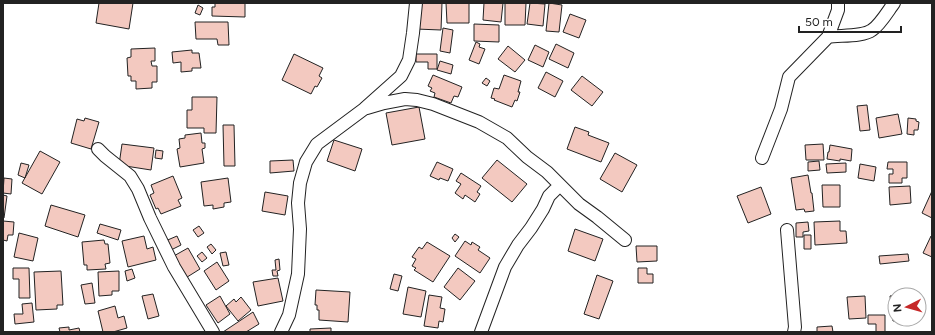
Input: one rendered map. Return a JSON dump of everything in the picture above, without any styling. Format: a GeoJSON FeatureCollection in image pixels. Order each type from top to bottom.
{"type":"FeatureCollection","features":[{"type":"Feature","properties":{"kind":"street"},"geometry":{"type":"LineString","coordinates":[[281,332],[289,315],[298,274],[300,229],[298,203],[300,183],[306,162],[318,144],[364,109],[401,76],[409,60],[416,3]]}},
{"type":"Feature","properties":{"kind":"street"},"geometry":{"type":"LineString","coordinates":[[762,158],[781,109],[789,77],[828,37],[838,10],[838,3]]}},
{"type":"Feature","properties":{"kind":"street"},"geometry":{"type":"LineString","coordinates":[[828,37],[855,35],[871,31],[894,3]]}},
{"type":"Feature","properties":{"kind":"street"},"geometry":{"type":"LineString","coordinates":[[364,109],[405,99],[417,100],[462,114],[479,122],[507,138],[527,157],[547,172],[579,204],[625,240]]}},
{"type":"Feature","properties":{"kind":"street"},"geometry":{"type":"LineString","coordinates":[[98,149],[130,176],[138,189],[150,218],[174,267],[213,332]]}},
{"type":"Feature","properties":{"kind":"street"},"geometry":{"type":"LineString","coordinates":[[481,332],[505,267],[543,209],[549,196],[560,185]]}},
{"type":"Feature","properties":{"kind":"street"},"geometry":{"type":"LineString","coordinates":[[787,230],[795,326],[794,332]]}},
{"type":"Feature","properties":{"kind":"building"},"geometry":{"type":"Polygon","coordinates":[[[99,3],[133,3],[129,29],[96,23],[99,3]]]}},
{"type":"Feature","properties":{"kind":"building"},"geometry":{"type":"Polygon","coordinates":[[[215,3],[245,3],[245,17],[212,16],[212,7],[215,7],[215,3]]]}},
{"type":"Feature","properties":{"kind":"building"},"geometry":{"type":"Polygon","coordinates":[[[417,3],[442,3],[441,30],[416,29],[417,3]]]}},
{"type":"Feature","properties":{"kind":"building"},"geometry":{"type":"Polygon","coordinates":[[[446,3],[469,3],[469,23],[447,23],[446,3]]]}},
{"type":"Feature","properties":{"kind":"building"},"geometry":{"type":"Polygon","coordinates":[[[484,3],[503,3],[501,22],[483,20],[484,3]]]}},
{"type":"Feature","properties":{"kind":"building"},"geometry":{"type":"Polygon","coordinates":[[[505,3],[526,3],[525,25],[505,25],[505,3]]]}},
{"type":"Feature","properties":{"kind":"building"},"geometry":{"type":"Polygon","coordinates":[[[530,3],[545,4],[543,26],[527,24],[530,3]]]}},
{"type":"Feature","properties":{"kind":"building"},"geometry":{"type":"Polygon","coordinates":[[[549,3],[562,5],[559,32],[546,31],[549,3]]]}},
{"type":"Feature","properties":{"kind":"building"},"geometry":{"type":"Polygon","coordinates":[[[198,5],[203,8],[200,15],[195,13],[198,5]]]}},
{"type":"Feature","properties":{"kind":"building"},"geometry":{"type":"Polygon","coordinates":[[[570,14],[586,20],[579,38],[563,32],[570,14]]]}},
{"type":"Feature","properties":{"kind":"building"},"geometry":{"type":"Polygon","coordinates":[[[195,22],[228,22],[229,45],[218,45],[217,39],[196,39],[195,22]]]}},
{"type":"Feature","properties":{"kind":"building"},"geometry":{"type":"Polygon","coordinates":[[[474,24],[499,25],[499,42],[474,41],[474,24]]]}},
{"type":"Feature","properties":{"kind":"building"},"geometry":{"type":"Polygon","coordinates":[[[443,28],[453,30],[450,53],[440,51],[443,28]]]}},
{"type":"Feature","properties":{"kind":"building"},"geometry":{"type":"Polygon","coordinates":[[[476,42],[480,44],[479,47],[485,49],[479,64],[469,60],[476,42]]]}},
{"type":"Feature","properties":{"kind":"building"},"geometry":{"type":"Polygon","coordinates":[[[556,44],[574,53],[568,68],[549,59],[556,44]]]}},
{"type":"Feature","properties":{"kind":"building"},"geometry":{"type":"Polygon","coordinates":[[[535,45],[549,52],[543,67],[528,60],[535,45]]]}},
{"type":"Feature","properties":{"kind":"building"},"geometry":{"type":"Polygon","coordinates":[[[508,46],[525,60],[515,72],[498,59],[508,46]]]}},
{"type":"Feature","properties":{"kind":"building"},"geometry":{"type":"Polygon","coordinates":[[[155,48],[155,61],[151,61],[152,66],[157,66],[157,82],[152,82],[152,88],[136,89],[136,81],[131,81],[131,76],[128,76],[127,58],[131,57],[131,49],[155,48]]]}},
{"type":"Feature","properties":{"kind":"building"},"geometry":{"type":"Polygon","coordinates":[[[192,50],[192,53],[199,53],[201,68],[192,68],[192,71],[181,72],[181,62],[173,63],[172,52],[192,50]]]}},
{"type":"Feature","properties":{"kind":"building"},"geometry":{"type":"Polygon","coordinates":[[[294,54],[323,68],[319,76],[322,78],[317,87],[315,86],[311,94],[282,80],[294,54]]]}},
{"type":"Feature","properties":{"kind":"building"},"geometry":{"type":"Polygon","coordinates":[[[416,54],[437,54],[437,69],[428,69],[428,62],[416,62],[416,54]]]}},
{"type":"Feature","properties":{"kind":"building"},"geometry":{"type":"Polygon","coordinates":[[[440,61],[453,65],[451,74],[437,70],[440,61]]]}},
{"type":"Feature","properties":{"kind":"building"},"geometry":{"type":"Polygon","coordinates":[[[546,72],[563,81],[555,97],[538,88],[546,72]]]}},
{"type":"Feature","properties":{"kind":"building"},"geometry":{"type":"Polygon","coordinates":[[[433,75],[462,87],[458,97],[454,96],[451,103],[434,97],[435,93],[430,91],[432,88],[428,86],[433,75]]]}},
{"type":"Feature","properties":{"kind":"building"},"geometry":{"type":"Polygon","coordinates":[[[504,75],[521,81],[517,101],[515,100],[512,107],[491,98],[494,88],[499,89],[504,75]]]}},
{"type":"Feature","properties":{"kind":"building"},"geometry":{"type":"Polygon","coordinates":[[[582,76],[603,92],[592,106],[571,90],[582,76]]]}},
{"type":"Feature","properties":{"kind":"building"},"geometry":{"type":"Polygon","coordinates":[[[486,78],[490,81],[487,86],[482,83],[486,78]]]}},
{"type":"Feature","properties":{"kind":"building"},"geometry":{"type":"Polygon","coordinates":[[[192,97],[217,97],[216,133],[204,133],[204,128],[187,128],[187,110],[192,110],[192,97]]]}},
{"type":"Feature","properties":{"kind":"building"},"geometry":{"type":"Polygon","coordinates":[[[867,105],[870,130],[860,131],[857,106],[867,105]]]}},
{"type":"Feature","properties":{"kind":"building"},"geometry":{"type":"Polygon","coordinates":[[[419,107],[425,139],[392,145],[386,113],[419,107]]]}},
{"type":"Feature","properties":{"kind":"building"},"geometry":{"type":"Polygon","coordinates":[[[898,114],[902,134],[879,138],[876,118],[898,114]]]}},
{"type":"Feature","properties":{"kind":"building"},"geometry":{"type":"Polygon","coordinates":[[[85,118],[99,122],[91,149],[71,143],[77,119],[84,121],[85,118]]]}},
{"type":"Feature","properties":{"kind":"building"},"geometry":{"type":"Polygon","coordinates":[[[908,118],[916,119],[916,121],[919,122],[918,130],[914,130],[914,135],[907,134],[908,118]]]}},
{"type":"Feature","properties":{"kind":"building"},"geometry":{"type":"Polygon","coordinates":[[[223,125],[234,125],[235,166],[224,166],[223,125]]]}},
{"type":"Feature","properties":{"kind":"building"},"geometry":{"type":"Polygon","coordinates":[[[575,127],[589,132],[588,135],[609,143],[601,162],[567,149],[575,127]]]}},
{"type":"Feature","properties":{"kind":"building"},"geometry":{"type":"Polygon","coordinates":[[[201,133],[202,143],[205,143],[205,148],[202,149],[204,163],[180,167],[177,149],[180,148],[179,139],[185,138],[185,135],[201,133]]]}},
{"type":"Feature","properties":{"kind":"building"},"geometry":{"type":"Polygon","coordinates":[[[334,140],[362,149],[355,171],[327,161],[334,140]]]}},
{"type":"Feature","properties":{"kind":"building"},"geometry":{"type":"Polygon","coordinates":[[[122,144],[154,148],[151,170],[119,165],[122,144]]]}},
{"type":"Feature","properties":{"kind":"building"},"geometry":{"type":"Polygon","coordinates":[[[823,144],[824,160],[806,160],[805,145],[823,144]]]}},
{"type":"Feature","properties":{"kind":"building"},"geometry":{"type":"Polygon","coordinates":[[[830,145],[852,149],[851,161],[827,159],[830,145]]]}},
{"type":"Feature","properties":{"kind":"building"},"geometry":{"type":"Polygon","coordinates":[[[156,150],[163,151],[162,159],[155,158],[156,150]]]}},
{"type":"Feature","properties":{"kind":"building"},"geometry":{"type":"Polygon","coordinates":[[[40,151],[60,162],[42,194],[22,183],[40,151]]]}},
{"type":"Feature","properties":{"kind":"building"},"geometry":{"type":"Polygon","coordinates":[[[615,153],[637,165],[622,192],[600,179],[615,153]]]}},
{"type":"Feature","properties":{"kind":"building"},"geometry":{"type":"Polygon","coordinates":[[[293,160],[294,171],[270,173],[270,161],[293,160]]]}},
{"type":"Feature","properties":{"kind":"building"},"geometry":{"type":"Polygon","coordinates":[[[497,160],[527,184],[512,202],[482,178],[497,160]]]}},
{"type":"Feature","properties":{"kind":"building"},"geometry":{"type":"Polygon","coordinates":[[[819,161],[820,170],[808,171],[808,162],[819,161]]]}},
{"type":"Feature","properties":{"kind":"building"},"geometry":{"type":"Polygon","coordinates":[[[437,162],[453,169],[448,181],[440,178],[439,180],[430,176],[437,162]]]}},
{"type":"Feature","properties":{"kind":"building"},"geometry":{"type":"Polygon","coordinates":[[[888,162],[907,162],[907,178],[902,178],[902,183],[889,183],[889,174],[893,174],[893,169],[887,169],[888,162]]]}},
{"type":"Feature","properties":{"kind":"building"},"geometry":{"type":"Polygon","coordinates":[[[21,163],[29,165],[25,178],[18,175],[21,163]]]}},
{"type":"Feature","properties":{"kind":"building"},"geometry":{"type":"Polygon","coordinates":[[[846,163],[846,172],[827,173],[826,164],[846,163]]]}},
{"type":"Feature","properties":{"kind":"building"},"geometry":{"type":"Polygon","coordinates":[[[860,164],[876,167],[874,181],[858,178],[860,164]]]}},
{"type":"Feature","properties":{"kind":"building"},"geometry":{"type":"Polygon","coordinates":[[[461,173],[481,186],[477,192],[480,194],[475,202],[465,195],[463,199],[455,193],[461,184],[456,181],[461,173]]]}},
{"type":"Feature","properties":{"kind":"building"},"geometry":{"type":"Polygon","coordinates":[[[808,175],[814,211],[805,212],[804,209],[796,210],[791,178],[808,175]]]}},
{"type":"Feature","properties":{"kind":"building"},"geometry":{"type":"Polygon","coordinates":[[[173,176],[182,198],[178,200],[181,206],[161,214],[158,208],[156,209],[150,195],[154,193],[151,185],[173,176]]]}},
{"type":"Feature","properties":{"kind":"building"},"geometry":{"type":"Polygon","coordinates":[[[4,178],[12,179],[11,194],[3,193],[4,178]]]}},
{"type":"Feature","properties":{"kind":"building"},"geometry":{"type":"Polygon","coordinates":[[[228,178],[231,202],[224,203],[224,207],[213,209],[213,205],[204,206],[201,182],[228,178]]]}},
{"type":"Feature","properties":{"kind":"building"},"geometry":{"type":"Polygon","coordinates":[[[822,185],[840,185],[840,207],[823,207],[822,185]]]}},
{"type":"Feature","properties":{"kind":"building"},"geometry":{"type":"Polygon","coordinates":[[[910,186],[911,203],[890,205],[889,187],[910,186]]]}},
{"type":"Feature","properties":{"kind":"building"},"geometry":{"type":"Polygon","coordinates":[[[761,187],[771,214],[748,223],[737,196],[761,187]]]}},
{"type":"Feature","properties":{"kind":"building"},"geometry":{"type":"Polygon","coordinates":[[[932,191],[932,218],[922,213],[932,191]]]}},
{"type":"Feature","properties":{"kind":"building"},"geometry":{"type":"Polygon","coordinates":[[[265,192],[288,196],[285,215],[262,211],[265,192]]]}},
{"type":"Feature","properties":{"kind":"building"},"geometry":{"type":"Polygon","coordinates":[[[3,195],[7,196],[4,218],[3,218],[3,195]]]}},
{"type":"Feature","properties":{"kind":"building"},"geometry":{"type":"Polygon","coordinates":[[[51,205],[85,215],[78,237],[45,226],[51,205]]]}},
{"type":"Feature","properties":{"kind":"building"},"geometry":{"type":"Polygon","coordinates":[[[3,221],[14,222],[13,235],[8,235],[7,241],[3,240],[3,221]]]}},
{"type":"Feature","properties":{"kind":"building"},"geometry":{"type":"Polygon","coordinates":[[[840,221],[840,231],[846,231],[847,243],[815,245],[814,222],[840,221]]]}},
{"type":"Feature","properties":{"kind":"building"},"geometry":{"type":"Polygon","coordinates":[[[808,222],[809,231],[803,232],[803,237],[796,237],[796,223],[808,222]]]}},
{"type":"Feature","properties":{"kind":"building"},"geometry":{"type":"Polygon","coordinates":[[[100,224],[121,230],[118,240],[97,233],[100,224]]]}},
{"type":"Feature","properties":{"kind":"building"},"geometry":{"type":"Polygon","coordinates":[[[199,226],[204,233],[198,237],[193,230],[199,226]]]}},
{"type":"Feature","properties":{"kind":"building"},"geometry":{"type":"Polygon","coordinates":[[[575,229],[603,239],[595,261],[568,251],[575,229]]]}},
{"type":"Feature","properties":{"kind":"building"},"geometry":{"type":"Polygon","coordinates":[[[19,233],[38,238],[33,261],[14,257],[19,233]]]}},
{"type":"Feature","properties":{"kind":"building"},"geometry":{"type":"Polygon","coordinates":[[[455,234],[459,237],[455,242],[452,238],[455,234]]]}},
{"type":"Feature","properties":{"kind":"building"},"geometry":{"type":"Polygon","coordinates":[[[804,235],[811,235],[811,249],[804,249],[804,235]]]}},
{"type":"Feature","properties":{"kind":"building"},"geometry":{"type":"Polygon","coordinates":[[[144,236],[147,249],[153,247],[156,260],[128,267],[122,241],[144,236]]]}},
{"type":"Feature","properties":{"kind":"building"},"geometry":{"type":"Polygon","coordinates":[[[177,236],[181,245],[167,252],[163,242],[177,236]]]}},
{"type":"Feature","properties":{"kind":"building"},"geometry":{"type":"Polygon","coordinates":[[[932,236],[932,257],[923,253],[932,236]]]}},
{"type":"Feature","properties":{"kind":"building"},"geometry":{"type":"Polygon","coordinates":[[[104,240],[105,244],[108,244],[110,263],[105,264],[106,269],[87,270],[87,265],[84,265],[82,242],[104,240]]]}},
{"type":"Feature","properties":{"kind":"building"},"geometry":{"type":"Polygon","coordinates":[[[465,241],[471,245],[472,242],[480,247],[478,250],[490,258],[480,273],[455,256],[465,241]]]}},
{"type":"Feature","properties":{"kind":"building"},"geometry":{"type":"Polygon","coordinates":[[[427,242],[450,256],[433,282],[414,270],[416,268],[412,266],[416,259],[412,257],[419,247],[422,249],[427,242]]]}},
{"type":"Feature","properties":{"kind":"building"},"geometry":{"type":"Polygon","coordinates":[[[211,244],[216,250],[212,254],[207,247],[211,244]]]}},
{"type":"Feature","properties":{"kind":"building"},"geometry":{"type":"Polygon","coordinates":[[[636,246],[657,246],[657,261],[637,262],[636,246]]]}},
{"type":"Feature","properties":{"kind":"building"},"geometry":{"type":"Polygon","coordinates":[[[188,248],[200,269],[184,279],[172,257],[188,248]]]}},
{"type":"Feature","properties":{"kind":"building"},"geometry":{"type":"Polygon","coordinates":[[[202,252],[207,258],[202,262],[197,256],[202,252]]]}},
{"type":"Feature","properties":{"kind":"building"},"geometry":{"type":"Polygon","coordinates":[[[226,252],[229,265],[223,266],[220,253],[226,252]]]}},
{"type":"Feature","properties":{"kind":"building"},"geometry":{"type":"Polygon","coordinates":[[[908,254],[909,261],[880,264],[879,256],[908,254]]]}},
{"type":"Feature","properties":{"kind":"building"},"geometry":{"type":"Polygon","coordinates":[[[279,259],[280,270],[277,271],[278,276],[273,276],[272,270],[276,270],[275,260],[279,259]]]}},
{"type":"Feature","properties":{"kind":"building"},"geometry":{"type":"Polygon","coordinates":[[[217,262],[229,281],[216,290],[204,271],[217,262]]]}},
{"type":"Feature","properties":{"kind":"building"},"geometry":{"type":"Polygon","coordinates":[[[13,268],[29,268],[30,298],[19,298],[19,279],[13,279],[13,268]]]}},
{"type":"Feature","properties":{"kind":"building"},"geometry":{"type":"Polygon","coordinates":[[[458,268],[475,281],[460,300],[444,287],[458,268]]]}},
{"type":"Feature","properties":{"kind":"building"},"geometry":{"type":"Polygon","coordinates":[[[638,268],[647,268],[647,274],[653,274],[653,283],[638,283],[638,268]]]}},
{"type":"Feature","properties":{"kind":"building"},"geometry":{"type":"Polygon","coordinates":[[[132,269],[135,278],[127,281],[125,271],[132,269]]]}},
{"type":"Feature","properties":{"kind":"building"},"geometry":{"type":"Polygon","coordinates":[[[61,271],[63,305],[57,305],[57,309],[36,310],[34,272],[61,271]]]}},
{"type":"Feature","properties":{"kind":"building"},"geometry":{"type":"Polygon","coordinates":[[[119,271],[119,291],[112,291],[112,295],[99,296],[98,272],[119,271]]]}},
{"type":"Feature","properties":{"kind":"building"},"geometry":{"type":"Polygon","coordinates":[[[394,274],[402,276],[398,291],[390,289],[394,274]]]}},
{"type":"Feature","properties":{"kind":"building"},"geometry":{"type":"Polygon","coordinates":[[[597,275],[613,281],[599,319],[584,314],[597,275]]]}},
{"type":"Feature","properties":{"kind":"building"},"geometry":{"type":"Polygon","coordinates":[[[278,278],[283,301],[258,306],[253,282],[278,278]]]}},
{"type":"Feature","properties":{"kind":"building"},"geometry":{"type":"Polygon","coordinates":[[[92,283],[95,303],[85,304],[81,285],[92,283]]]}},
{"type":"Feature","properties":{"kind":"building"},"geometry":{"type":"Polygon","coordinates":[[[408,287],[426,291],[421,317],[403,314],[408,287]]]}},
{"type":"Feature","properties":{"kind":"building"},"geometry":{"type":"Polygon","coordinates":[[[316,290],[350,292],[348,322],[319,320],[319,310],[317,310],[317,305],[315,305],[316,290]]]}},
{"type":"Feature","properties":{"kind":"building"},"geometry":{"type":"Polygon","coordinates":[[[153,294],[159,316],[148,319],[142,296],[153,294]]]}},
{"type":"Feature","properties":{"kind":"building"},"geometry":{"type":"Polygon","coordinates":[[[429,295],[442,297],[440,308],[445,309],[443,322],[439,321],[438,328],[424,326],[429,295]]]}},
{"type":"Feature","properties":{"kind":"building"},"geometry":{"type":"Polygon","coordinates":[[[220,296],[230,314],[218,323],[206,305],[220,296]]]}},
{"type":"Feature","properties":{"kind":"building"},"geometry":{"type":"Polygon","coordinates":[[[865,296],[866,318],[849,319],[847,297],[865,296]]]}},
{"type":"Feature","properties":{"kind":"building"},"geometry":{"type":"Polygon","coordinates":[[[241,297],[251,310],[238,321],[226,306],[234,299],[236,302],[241,297]]]}},
{"type":"Feature","properties":{"kind":"building"},"geometry":{"type":"Polygon","coordinates":[[[32,303],[34,322],[15,324],[14,314],[23,314],[22,304],[32,303]]]}},
{"type":"Feature","properties":{"kind":"building"},"geometry":{"type":"Polygon","coordinates":[[[115,306],[118,318],[124,316],[127,328],[113,332],[103,332],[98,311],[115,306]]]}},
{"type":"Feature","properties":{"kind":"building"},"geometry":{"type":"Polygon","coordinates":[[[253,312],[259,324],[246,332],[223,332],[253,312]]]}},
{"type":"Feature","properties":{"kind":"building"},"geometry":{"type":"Polygon","coordinates":[[[868,315],[885,315],[885,332],[876,332],[876,324],[868,324],[868,315]]]}},
{"type":"Feature","properties":{"kind":"building"},"geometry":{"type":"Polygon","coordinates":[[[832,326],[833,332],[817,332],[817,327],[832,326]]]}},
{"type":"Feature","properties":{"kind":"building"},"geometry":{"type":"Polygon","coordinates":[[[69,327],[69,330],[79,328],[80,332],[60,332],[59,328],[69,327]]]}},
{"type":"Feature","properties":{"kind":"building"},"geometry":{"type":"Polygon","coordinates":[[[331,328],[331,332],[310,332],[310,329],[331,328]]]}}]}
